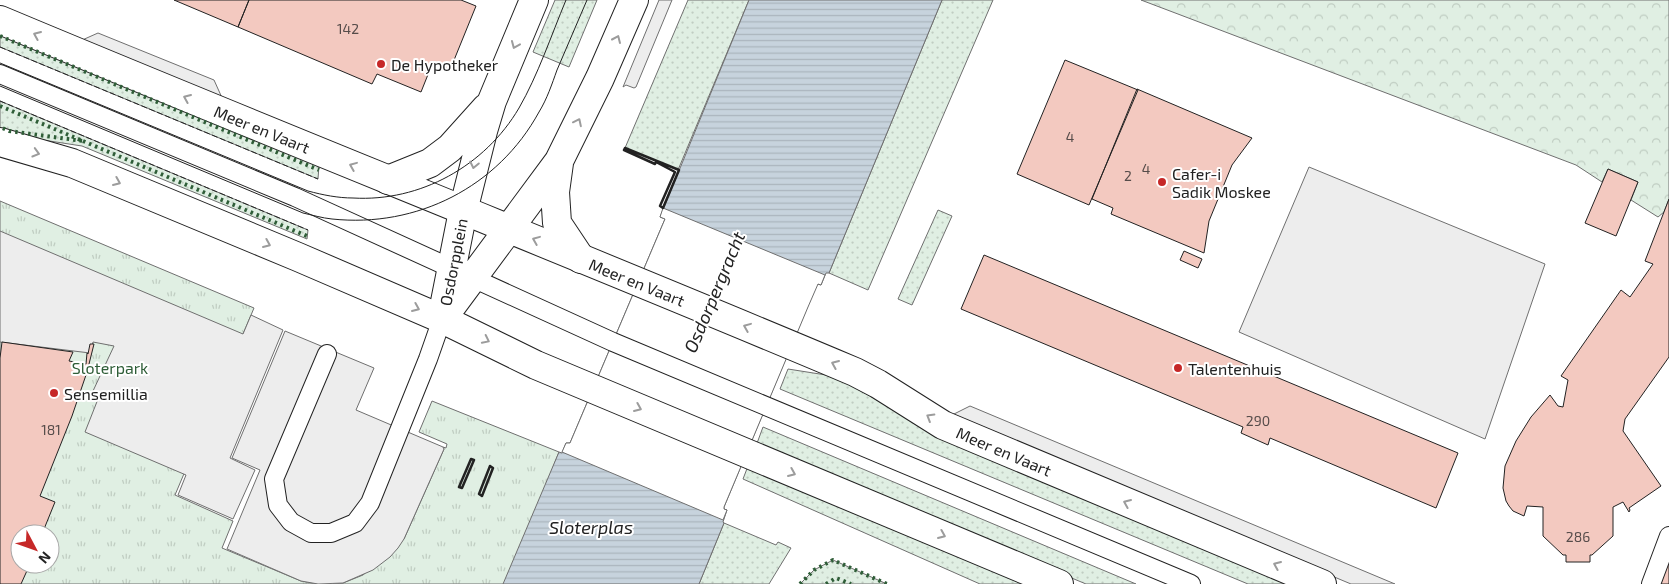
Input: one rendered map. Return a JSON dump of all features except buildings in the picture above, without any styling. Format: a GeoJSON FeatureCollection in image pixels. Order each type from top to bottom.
{"type":"FeatureCollection","features":[{"type":"Feature","properties":{"kind":"main road","name":"Osdorpplein"},"geometry":{"type":"LineString","coordinates":[[442,319],[462,273],[463,211],[475,159],[492,101],[534,0]]}},
{"type":"Feature","properties":{"kind":"main road","name":"Osdorpplein"},"geometry":{"type":"LineString","coordinates":[[462,273],[508,229],[559,161],[600,78],[634,0]]}},
{"type":"Feature","properties":{"kind":"main road","name":"Meer en Vaart"},"geometry":{"type":"LineString","coordinates":[[0,20],[792,345],[878,384],[943,425],[1322,584]]}},
{"type":"Feature","properties":{"kind":"main road","name":"Osdorpplein"},"geometry":{"type":"LineString","coordinates":[[388,180],[430,163],[450,148],[492,101]]}},
{"type":"Feature","properties":{"kind":"main road"},"geometry":{"type":"LineString","coordinates":[[0,142],[72,163],[442,319],[593,389],[1059,584]]}},
{"type":"Feature","properties":{"kind":"main road","name":"Osdorpplein"},"geometry":{"type":"LineString","coordinates":[[559,161],[555,192],[557,223],[581,259]]}},
{"type":"Feature","properties":{"kind":"lane"},"geometry":{"type":"LineString","coordinates":[[0,74],[295,197],[613,342],[1192,584]]}},
{"type":"Feature","properties":{"kind":"lane"},"geometry":{"type":"LineString","coordinates":[[327,354],[274,479],[278,505],[292,522],[311,533],[332,533],[354,523],[370,504],[442,319]]}},
{"type":"Feature","properties":{"kind":"lane"},"geometry":{"type":"LineString","coordinates":[[1651,584],[1669,536]]}},
{"type":"Feature","properties":{"kind":"green space"},"geometry":{"type":"Polygon","coordinates":[[[555,0],[597,0],[569,67],[533,52],[555,0]]]}},
{"type":"Feature","properties":{"kind":"green space"},"geometry":{"type":"Polygon","coordinates":[[[688,0],[749,0],[678,170],[625,148],[688,0]]]}},
{"type":"Feature","properties":{"kind":"green space"},"geometry":{"type":"Polygon","coordinates":[[[942,0],[993,0],[868,290],[829,273],[942,0]]]}},
{"type":"Feature","properties":{"kind":"green space"},"geometry":{"type":"Polygon","coordinates":[[[1141,0],[1669,0],[1669,199],[1664,212],[1658,217],[1631,200],[1638,182],[1608,169],[1602,182],[1576,165],[1141,0]]]}},
{"type":"Feature","properties":{"kind":"green space"},"geometry":{"type":"Polygon","coordinates":[[[0,32],[319,165],[318,179],[0,47],[0,32]]]}},
{"type":"Feature","properties":{"kind":"green space"},"geometry":{"type":"Polygon","coordinates":[[[0,101],[308,230],[307,239],[82,146],[17,136],[0,131],[0,101]]]}},
{"type":"Feature","properties":{"kind":"green space","name":"Sloterpark"},"geometry":{"type":"Polygon","coordinates":[[[0,201],[254,308],[175,495],[233,521],[222,548],[301,581],[318,584],[0,584],[0,201]]]}},
{"type":"Feature","properties":{"kind":"green space"},"geometry":{"type":"Polygon","coordinates":[[[938,210],[952,216],[912,305],[898,299],[938,210]]]}},
{"type":"Feature","properties":{"kind":"green space"},"geometry":{"type":"Polygon","coordinates":[[[788,369],[826,375],[849,384],[931,431],[1298,584],[1248,584],[780,389],[788,369]]]}},
{"type":"Feature","properties":{"kind":"green space"},"geometry":{"type":"Polygon","coordinates":[[[432,401],[559,452],[507,584],[333,584],[343,583],[363,575],[404,539],[444,449],[443,447],[446,448],[447,444],[419,432],[432,401]]]}},
{"type":"Feature","properties":{"kind":"green space"},"geometry":{"type":"Polygon","coordinates":[[[763,427],[1136,584],[1086,584],[756,446],[763,427]]]}},
{"type":"Feature","properties":{"kind":"green space"},"geometry":{"type":"Polygon","coordinates":[[[748,466],[1031,584],[980,584],[743,479],[748,466]]]}},
{"type":"Feature","properties":{"kind":"green space"},"geometry":{"type":"Polygon","coordinates":[[[724,523],[776,545],[778,542],[791,548],[769,584],[699,584],[724,523]]]}},
{"type":"Feature","properties":{"kind":"green space"},"geometry":{"type":"Polygon","coordinates":[[[833,560],[887,584],[800,584],[814,570],[833,560]]]}},
{"type":"Feature","properties":{"kind":"shaded area"},"geometry":{"type":"Polygon","coordinates":[[[659,0],[672,0],[636,87],[626,85],[623,87],[659,0]]]}},
{"type":"Feature","properties":{"kind":"shaded area"},"geometry":{"type":"Polygon","coordinates":[[[98,33],[214,80],[223,100],[80,41],[98,33]]]}},
{"type":"Feature","properties":{"kind":"shaded area"},"geometry":{"type":"Polygon","coordinates":[[[1309,167],[1545,264],[1485,439],[1239,332],[1309,167]]]}},
{"type":"Feature","properties":{"kind":"shaded area"},"geometry":{"type":"Polygon","coordinates":[[[0,231],[243,334],[251,315],[283,330],[230,458],[255,470],[233,519],[178,495],[186,475],[85,432],[100,394],[93,391],[114,346],[93,342],[90,353],[0,342],[0,231]]]}},
{"type":"Feature","properties":{"kind":"shaded area"},"geometry":{"type":"Polygon","coordinates":[[[285,331],[374,368],[356,410],[444,449],[404,539],[398,548],[373,570],[343,583],[318,584],[301,581],[227,549],[260,470],[232,458],[285,331]]]}},
{"type":"Feature","properties":{"kind":"shaded area"},"geometry":{"type":"Polygon","coordinates":[[[970,406],[1395,584],[1351,584],[950,416],[970,406]]]}},
{"type":"Feature","properties":{"kind":"water"},"geometry":{"type":"Polygon","coordinates":[[[749,0],[942,0],[829,273],[826,273],[821,285],[817,284],[724,507],[727,510],[724,523],[699,584],[503,584],[559,452],[562,453],[566,443],[570,443],[665,219],[660,217],[749,0]]]}},
{"type":"Feature","properties":{"kind":"pier"},"geometry":{"type":"Polygon","coordinates":[[[663,208],[825,275],[821,285],[818,284],[724,507],[727,510],[723,520],[562,452],[566,443],[570,443],[665,219],[660,217],[663,208]]]}},
{"type":"Feature","properties":{"kind":"tram line"},"geometry":{"type":"LineString","coordinates":[[0,63],[308,191],[342,197],[378,198],[426,187],[469,163],[488,147],[505,129],[526,95],[566,0]]}},
{"type":"Feature","properties":{"kind":"tram line"},"geometry":{"type":"LineString","coordinates":[[0,86],[303,213],[332,219],[364,220],[394,217],[424,209],[452,197],[478,181],[501,162],[522,138],[542,107],[587,0]]}},
{"type":"Feature","properties":{"kind":"hedge"},"geometry":{"type":"LineString","coordinates":[[0,36],[319,170]]}},
{"type":"Feature","properties":{"kind":"hedge"},"geometry":{"type":"LineString","coordinates":[[0,106],[83,141],[9,131],[0,127]]}},
{"type":"Feature","properties":{"kind":"hedge"},"geometry":{"type":"LineString","coordinates":[[83,141],[307,236]]}},
{"type":"Feature","properties":{"kind":"hedge"},"geometry":{"type":"LineString","coordinates":[[800,584],[814,570],[833,560],[887,584]]}},
{"type":"Feature","properties":{"kind":"hedge"},"geometry":{"type":"LineString","coordinates":[[826,584],[836,578],[851,584]]}},
{"type":"Feature","properties":{"kind":"fence"},"geometry":{"type":"LineString","coordinates":[[0,47],[318,179]]}},
{"type":"Feature","properties":{"kind":"fence"},"geometry":{"type":"LineString","coordinates":[[0,101],[308,230]]}},
{"type":"Feature","properties":{"kind":"wall"},"geometry":{"type":"LineString","coordinates":[[625,148],[679,170],[663,208],[660,206],[675,172],[656,162],[655,164],[624,150],[625,148]]}},
{"type":"Feature","properties":{"kind":"wall"},"geometry":{"type":"LineString","coordinates":[[471,459],[474,460],[462,488],[459,487],[471,459]]}},
{"type":"Feature","properties":{"kind":"wall"},"geometry":{"type":"LineString","coordinates":[[490,466],[493,468],[482,496],[479,494],[490,466]]}},
{"type":"Feature","properties":{"kind":"place","name":"De Hypotheker"},"geometry":{"type":"Point","coordinates":[381,64]}},
{"type":"Feature","properties":{"kind":"place","name":"Cafer-i Sadik Moskee"},"geometry":{"type":"Point","coordinates":[1162,182]}},
{"type":"Feature","properties":{"kind":"place","name":"Talentenhuis"},"geometry":{"type":"Point","coordinates":[1178,368]}},
{"type":"Feature","properties":{"kind":"place","name":"Sensemillia"},"geometry":{"type":"Point","coordinates":[54,393]}},
{"type":"Feature","properties":{"kind":"water label","name":"Osdorpergracht"},"geometry":{"type":"Point","coordinates":[714,292]}},
{"type":"Feature","properties":{"kind":"water label","name":"Sloterplas"},"geometry":{"type":"Point","coordinates":[591,527]}}]}
